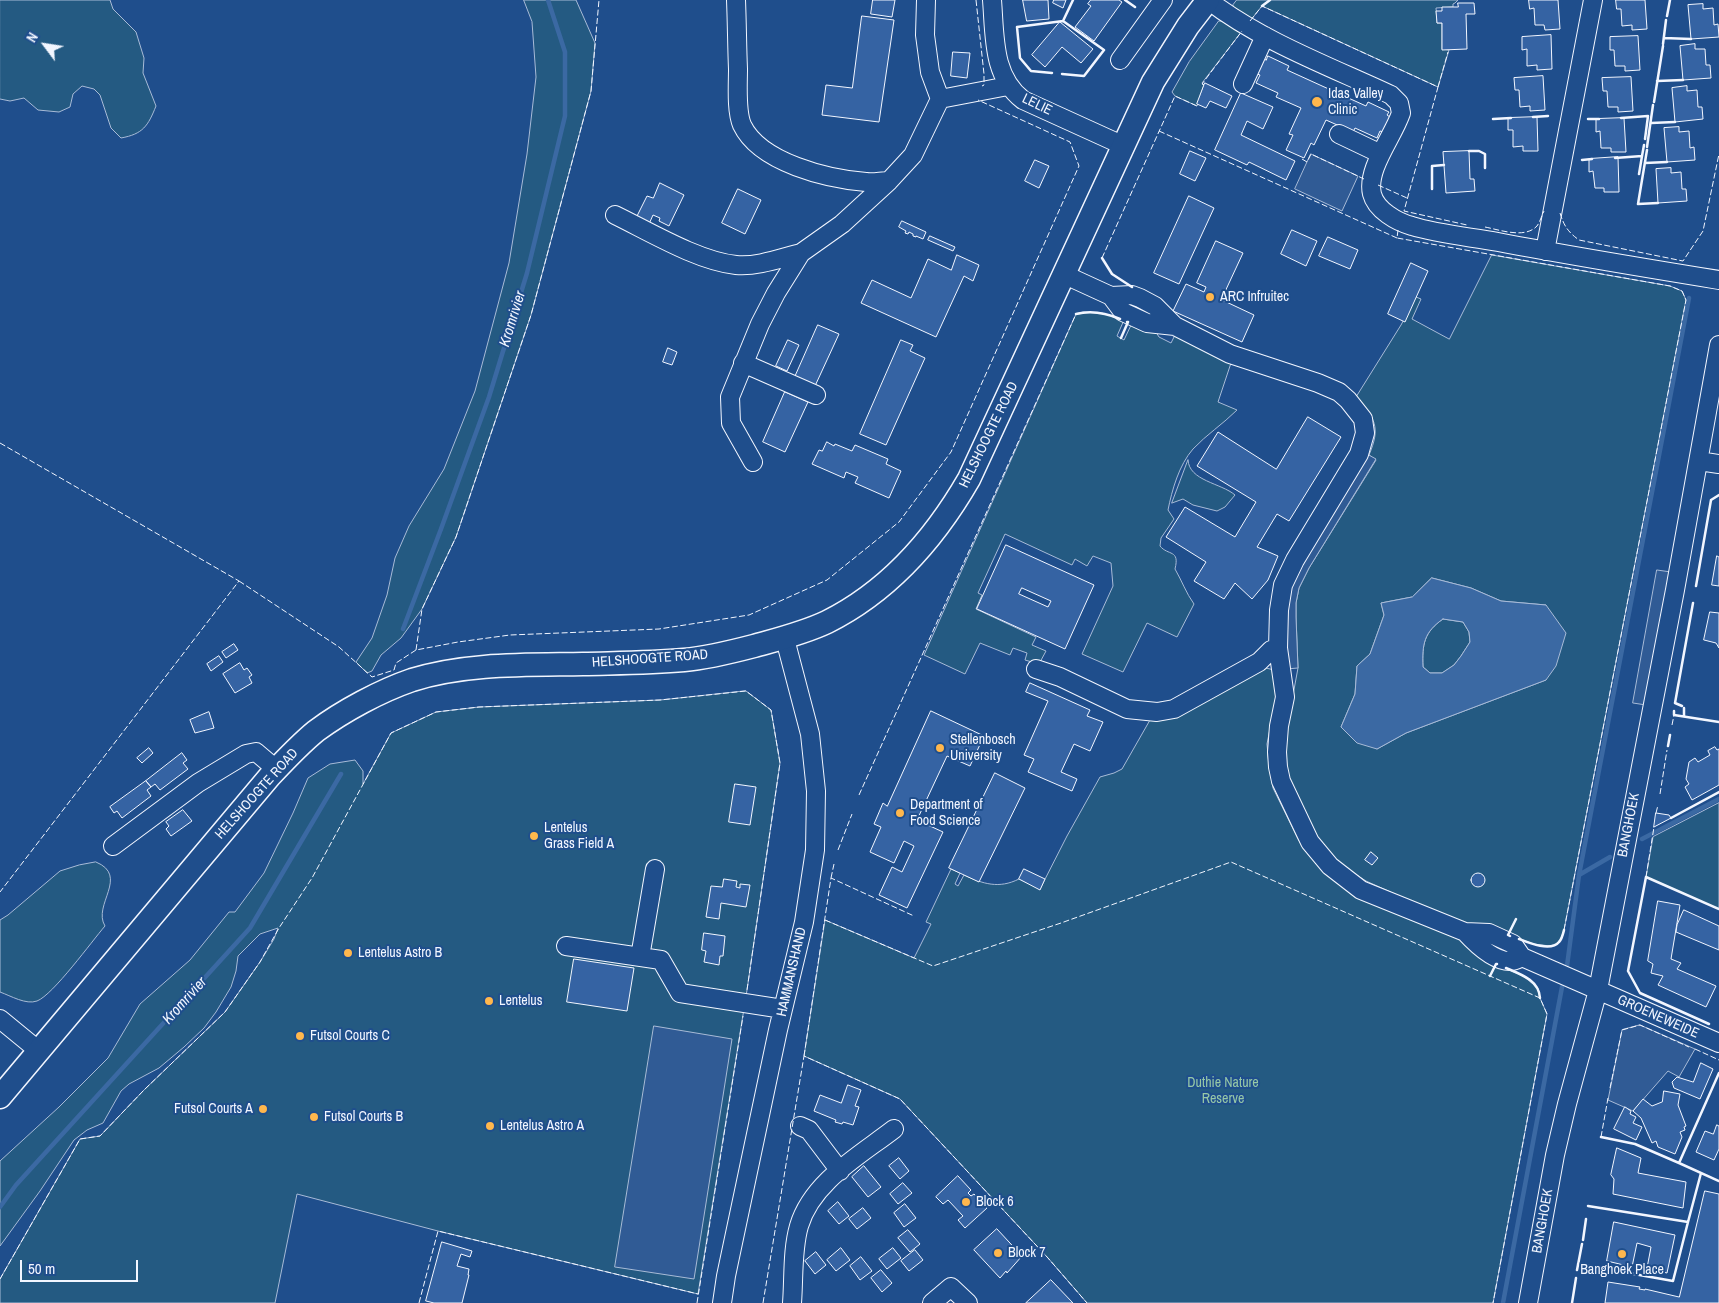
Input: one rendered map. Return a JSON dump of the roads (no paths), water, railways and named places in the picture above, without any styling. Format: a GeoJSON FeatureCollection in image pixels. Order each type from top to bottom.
{"type":"FeatureCollection","features":[{"type":"Feature","properties":{"kind":"main road","name":"HELSHOOGTE ROAD"},"geometry":{"type":"LineString","coordinates":[[0,1097],[40,1052],[276,769],[317,731],[344,713],[384,691],[412,680],[440,673],[486,668],[686,660],[730,652],[785,638],[826,622],[851,608],[908,562],[933,535],[952,509],[969,479],[1152,82],[1188,26],[1208,0]]}},
{"type":"Feature","properties":{"kind":"street"},"geometry":{"type":"LineString","coordinates":[[736,0],[738,98],[741,124],[750,138],[761,148],[783,161],[816,172],[847,180],[889,181]]}},
{"type":"Feature","properties":{"kind":"street"},"geometry":{"type":"LineString","coordinates":[[615,215],[688,250],[723,263],[738,265],[752,264],[800,253],[842,224],[889,181],[913,155],[940,99],[930,72],[925,36],[926,0]]}},
{"type":"Feature","properties":{"kind":"street","name":"LELIE"},"geometry":{"type":"LineString","coordinates":[[992,0],[996,52],[1000,70],[1014,93],[1023,100],[1122,145]]}},
{"type":"Feature","properties":{"kind":"street"},"geometry":{"type":"LineString","coordinates":[[1120,60],[1162,0]]}},
{"type":"Feature","properties":{"kind":"street"},"geometry":{"type":"LineString","coordinates":[[1208,0],[1224,12],[1265,36],[1394,97],[1402,113],[1381,154],[1371,181],[1372,195],[1378,205],[1391,216],[1411,226],[1719,280]]}},
{"type":"Feature","properties":{"kind":"street"},"geometry":{"type":"LineString","coordinates":[[1545,251],[1593,0]]}},
{"type":"Feature","properties":{"kind":"street"},"geometry":{"type":"LineString","coordinates":[[1243,84],[1265,36]]}},
{"type":"Feature","properties":{"kind":"street"},"geometry":{"type":"LineString","coordinates":[[940,99],[1008,86]]}},
{"type":"Feature","properties":{"kind":"street"},"geometry":{"type":"LineString","coordinates":[[1339,134],[1381,154]]}},
{"type":"Feature","properties":{"kind":"street"},"geometry":{"type":"LineString","coordinates":[[753,462],[731,423],[730,397],[760,324],[776,292],[800,253]]}},
{"type":"Feature","properties":{"kind":"street"},"geometry":{"type":"LineString","coordinates":[[1036,669],[1060,677],[1127,709],[1157,712],[1174,710],[1259,662],[1271,650],[1278,648],[1279,610],[1283,585],[1295,560],[1359,454],[1365,433],[1363,419],[1339,392],[1318,383],[1230,354],[1175,326],[1155,306],[1140,298],[1132,295],[1111,296],[1063,274]]}},
{"type":"Feature","properties":{"kind":"street","name":"BANGHOEK"},"geometry":{"type":"LineString","coordinates":[[1528,1303],[1555,1155],[1571,1086],[1598,990],[1699,461],[1719,345]]}},
{"type":"Feature","properties":{"kind":"street"},"geometry":{"type":"LineString","coordinates":[[744,363],[816,395]]}},
{"type":"Feature","properties":{"kind":"street"},"geometry":{"type":"LineString","coordinates":[[1699,461],[1719,464]]}},
{"type":"Feature","properties":{"kind":"street","name":"HAMMANSHAND"},"geometry":{"type":"LineString","coordinates":[[722,1303],[726,1276],[783,1009],[804,922],[815,850],[816,791],[810,734],[785,638]]}},
{"type":"Feature","properties":{"kind":"street","name":"GROENEWEIDE"},"geometry":{"type":"LineString","coordinates":[[1278,648],[1285,697],[1279,726],[1278,767],[1291,804],[1310,842],[1330,866],[1361,890],[1464,932],[1490,933],[1513,944],[1522,957],[1719,1044]]}},
{"type":"Feature","properties":{"kind":"street"},"geometry":{"type":"LineString","coordinates":[[113,846],[198,783],[246,754],[256,752],[276,769]]}},
{"type":"Feature","properties":{"kind":"street"},"geometry":{"type":"LineString","coordinates":[[640,957],[655,869]]}},
{"type":"Feature","properties":{"kind":"street"},"geometry":{"type":"LineString","coordinates":[[566,946],[661,960],[680,993],[783,1009]]}},
{"type":"Feature","properties":{"kind":"street"},"geometry":{"type":"LineString","coordinates":[[0,1018],[40,1052]]}},
{"type":"Feature","properties":{"kind":"street"},"geometry":{"type":"LineString","coordinates":[[800,1126],[809,1130],[840,1171]]}},
{"type":"Feature","properties":{"kind":"street"},"geometry":{"type":"LineString","coordinates":[[792,1303],[796,1239],[798,1227],[805,1209],[819,1189],[894,1129]]}},
{"type":"Feature","properties":{"kind":"street"},"geometry":{"type":"LineString","coordinates":[[932,1303],[951,1287],[968,1303]]}},
{"type":"Feature","properties":{"kind":"waterway","name":"Kromrivier"},"geometry":{"type":"LineString","coordinates":[[403,629],[489,397],[527,273],[565,116],[565,52],[548,0]]}},
{"type":"Feature","properties":{"kind":"waterway"},"geometry":{"type":"LineString","coordinates":[[1567,966],[1579,875],[1689,298]]}},
{"type":"Feature","properties":{"kind":"waterway","name":"Kromrivier"},"geometry":{"type":"LineString","coordinates":[[0,1207],[16,1185],[250,928],[341,774]]}},
{"type":"Feature","properties":{"kind":"waterway"},"geometry":{"type":"LineString","coordinates":[[1642,839],[1719,799]]}},
{"type":"Feature","properties":{"kind":"waterway"},"geometry":{"type":"LineString","coordinates":[[1579,875],[1610,857]]}},
{"type":"Feature","properties":{"kind":"waterway"},"geometry":{"type":"LineString","coordinates":[[1503,1303],[1562,987]]}},
{"type":"Feature","properties":{"kind":"place","name":"Idas Valley Clinic"},"geometry":{"type":"Point","coordinates":[1317,102]}},
{"type":"Feature","properties":{"kind":"place","name":"ARC Infruitec"},"geometry":{"type":"Point","coordinates":[1210,297]}},
{"type":"Feature","properties":{"kind":"place","name":"Stellenbosch University"},"geometry":{"type":"Point","coordinates":[940,748]}},
{"type":"Feature","properties":{"kind":"place","name":"Department of Food Science"},"geometry":{"type":"Point","coordinates":[900,813]}},
{"type":"Feature","properties":{"kind":"place","name":"Lentelus Grass Field A"},"geometry":{"type":"Point","coordinates":[534,836]}},
{"type":"Feature","properties":{"kind":"place","name":"Lentelus Astro B"},"geometry":{"type":"Point","coordinates":[348,953]}},
{"type":"Feature","properties":{"kind":"place","name":"Lentelus"},"geometry":{"type":"Point","coordinates":[489,1001]}},
{"type":"Feature","properties":{"kind":"place","name":"Futsol Courts C"},"geometry":{"type":"Point","coordinates":[300,1036]}},
{"type":"Feature","properties":{"kind":"place","name":"Futsol Courts A"},"geometry":{"type":"Point","coordinates":[263,1109]}},
{"type":"Feature","properties":{"kind":"place","name":"Futsol Courts B"},"geometry":{"type":"Point","coordinates":[314,1117]}},
{"type":"Feature","properties":{"kind":"place","name":"Lentelus Astro A"},"geometry":{"type":"Point","coordinates":[490,1126]}},
{"type":"Feature","properties":{"kind":"place","name":"Block 6"},"geometry":{"type":"Point","coordinates":[966,1202]}},
{"type":"Feature","properties":{"kind":"place","name":"Block 7"},"geometry":{"type":"Point","coordinates":[998,1253]}},
{"type":"Feature","properties":{"kind":"place","name":"Banghoek Place"},"geometry":{"type":"Point","coordinates":[1622,1254]}},
{"type":"Feature","properties":{"kind":"park label","name":"Duthie Nature Reserve"},"geometry":{"type":"Point","coordinates":[1223,1092]}}]}
